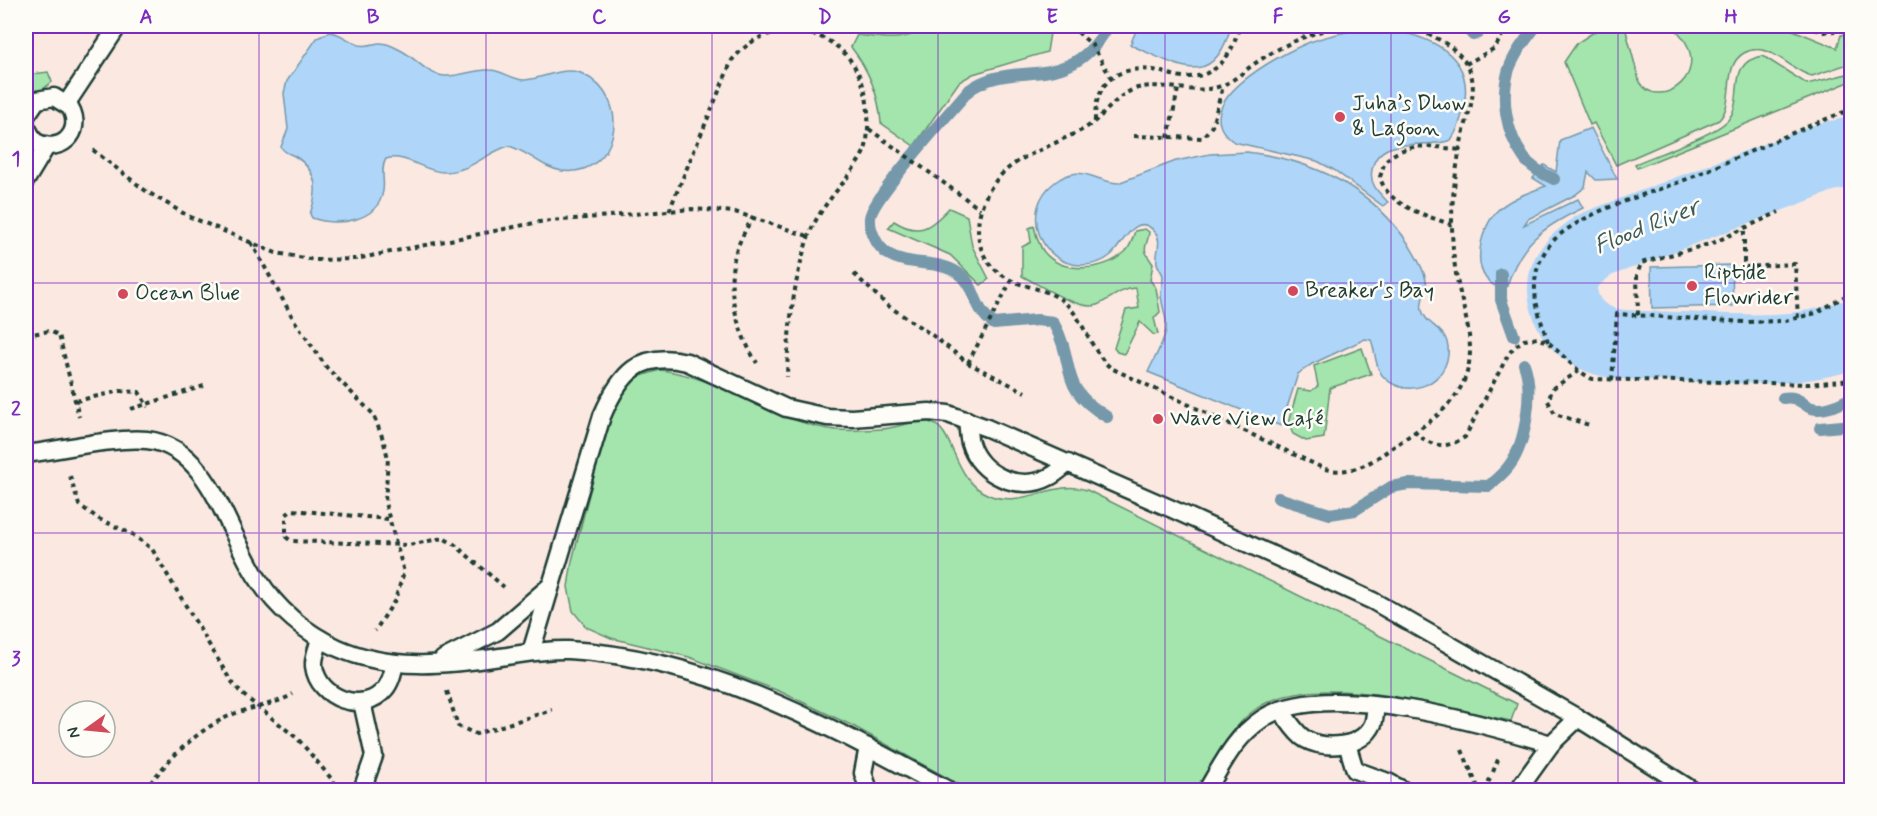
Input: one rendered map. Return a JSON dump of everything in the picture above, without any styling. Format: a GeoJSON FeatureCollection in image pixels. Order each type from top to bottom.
{"type":"FeatureCollection","features":[{"type":"Feature","properties":{"kind":"lane"},"geometry":{"type":"LineString","coordinates":[[67,103],[118,26]]}},
{"type":"Feature","properties":{"kind":"lane"},"geometry":{"type":"LineString","coordinates":[[26,116],[31,106],[45,97],[54,97],[67,103],[75,117],[73,133],[65,143],[46,147],[34,141],[26,126]]}},
{"type":"Feature","properties":{"kind":"lane"},"geometry":{"type":"LineString","coordinates":[[26,180],[46,147]]}},
{"type":"Feature","properties":{"kind":"lane"},"geometry":{"type":"LineString","coordinates":[[531,652],[603,416],[615,387],[639,364],[670,358],[687,362],[786,408],[827,417],[852,418],[929,412],[948,414],[967,420],[1068,463],[1373,601],[1578,718],[1692,790]]}},
{"type":"Feature","properties":{"kind":"lane"},"geometry":{"type":"LineString","coordinates":[[967,420],[970,444],[982,465],[1002,479],[1026,483],[1037,481],[1049,478],[1068,463]]}},
{"type":"Feature","properties":{"kind":"lane"},"geometry":{"type":"LineString","coordinates":[[26,454],[147,440],[179,452],[192,462],[209,483],[237,544],[264,588],[283,611],[320,639],[361,655],[395,663],[429,666],[531,652],[566,650],[597,653],[708,675],[779,702],[948,790]]}},
{"type":"Feature","properties":{"kind":"lane"},"geometry":{"type":"LineString","coordinates":[[429,666],[498,631],[551,586]]}},
{"type":"Feature","properties":{"kind":"lane"},"geometry":{"type":"LineString","coordinates":[[320,639],[314,666],[317,676],[327,692],[344,701],[362,702],[376,697],[385,690],[395,663]]}},
{"type":"Feature","properties":{"kind":"lane"},"geometry":{"type":"LineString","coordinates":[[362,702],[374,756],[362,790]]}},
{"type":"Feature","properties":{"kind":"lane"},"geometry":{"type":"LineString","coordinates":[[1208,790],[1237,740],[1264,717],[1307,703],[1376,705],[1492,727],[1551,744]]}},
{"type":"Feature","properties":{"kind":"lane"},"geometry":{"type":"LineString","coordinates":[[1280,710],[1304,738],[1334,747],[1347,744],[1365,734],[1372,725],[1376,705]]}},
{"type":"Feature","properties":{"kind":"lane"},"geometry":{"type":"LineString","coordinates":[[1518,790],[1551,744],[1578,718]]}},
{"type":"Feature","properties":{"kind":"lane"},"geometry":{"type":"LineString","coordinates":[[1347,744],[1354,770],[1404,790]]}},
{"type":"Feature","properties":{"kind":"lane"},"geometry":{"type":"LineString","coordinates":[[868,747],[863,773],[869,790]]}},
{"type":"Feature","properties":{"kind":"path"},"geometry":{"type":"LineString","coordinates":[[1071,26],[1093,46],[1111,78]]}},
{"type":"Feature","properties":{"kind":"path"},"geometry":{"type":"LineString","coordinates":[[1095,122],[1100,88],[1111,78],[1130,69],[1190,77],[1205,74],[1219,66],[1229,54],[1239,26]]}},
{"type":"Feature","properties":{"kind":"path"},"geometry":{"type":"LineString","coordinates":[[1340,26],[1304,37],[1277,50],[1223,85],[1200,90],[1148,87],[1131,90],[1095,122],[1005,171],[995,182],[980,209],[978,238],[993,267],[1011,281],[1050,294],[1065,302],[1081,321],[1099,356],[1111,368],[1325,469],[1339,472],[1352,471],[1368,464],[1452,401],[1468,372],[1472,357],[1471,340],[1454,263],[1452,225],[1460,150],[1472,98],[1473,82],[1467,64],[1443,41],[1405,26]]}},
{"type":"Feature","properties":{"kind":"path"},"geometry":{"type":"LineString","coordinates":[[1467,64],[1495,48],[1507,26]]}},
{"type":"Feature","properties":{"kind":"path"},"geometry":{"type":"LineString","coordinates":[[1806,26],[1824,32],[1851,29]]}},
{"type":"Feature","properties":{"kind":"path"},"geometry":{"type":"LineString","coordinates":[[669,211],[728,68],[750,40],[780,31],[812,32],[828,39],[849,56],[860,73],[870,110],[867,144],[863,154],[826,204],[808,236],[790,323],[786,408]]}},
{"type":"Feature","properties":{"kind":"path"},"geometry":{"type":"LineString","coordinates":[[1134,136],[1195,139],[1206,135],[1212,126],[1223,85]]}},
{"type":"Feature","properties":{"kind":"path"},"geometry":{"type":"LineString","coordinates":[[1168,138],[1178,89]]}},
{"type":"Feature","properties":{"kind":"path"},"geometry":{"type":"LineString","coordinates":[[1548,342],[1536,301],[1534,283],[1538,266],[1557,237],[1582,220],[1605,209],[1687,179],[1851,109]]}},
{"type":"Feature","properties":{"kind":"path"},"geometry":{"type":"LineString","coordinates":[[868,128],[980,209]]}},
{"type":"Feature","properties":{"kind":"path"},"geometry":{"type":"LineString","coordinates":[[73,133],[102,158],[188,216],[276,253],[316,260],[356,259],[538,222],[669,211],[715,209],[753,216],[808,236]]}},
{"type":"Feature","properties":{"kind":"path"},"geometry":{"type":"LineString","coordinates":[[1452,225],[1388,195],[1380,177],[1385,161],[1408,147],[1425,146],[1460,150]]}},
{"type":"Feature","properties":{"kind":"path"},"geometry":{"type":"LineString","coordinates":[[1638,315],[1637,275],[1641,263],[1713,243],[1779,212]]}},
{"type":"Feature","properties":{"kind":"path"},"geometry":{"type":"LineString","coordinates":[[753,216],[734,260],[732,279],[739,324],[750,351],[760,366]]}},
{"type":"Feature","properties":{"kind":"path"},"geometry":{"type":"LineString","coordinates":[[1744,230],[1746,267],[1795,264],[1798,319]]}},
{"type":"Feature","properties":{"kind":"path"},"geometry":{"type":"LineString","coordinates":[[251,242],[294,320],[327,368],[373,414],[388,458],[384,486],[387,519],[398,545],[404,572],[400,588],[361,655]]}},
{"type":"Feature","properties":{"kind":"path"},"geometry":{"type":"LineString","coordinates":[[854,274],[887,305],[932,335],[968,363],[1025,392]]}},
{"type":"Feature","properties":{"kind":"path"},"geometry":{"type":"LineString","coordinates":[[968,363],[1011,281]]}},
{"type":"Feature","properties":{"kind":"path"},"geometry":{"type":"LineString","coordinates":[[1612,380],[1617,314],[1745,322],[1798,319],[1828,307],[1851,292]]}},
{"type":"Feature","properties":{"kind":"path"},"geometry":{"type":"LineString","coordinates":[[26,335],[49,331],[59,335],[80,421]]}},
{"type":"Feature","properties":{"kind":"path"},"geometry":{"type":"LineString","coordinates":[[1414,431],[1425,442],[1440,446],[1460,441],[1473,425],[1514,346],[1531,338],[1548,342],[1579,371],[1592,379],[1809,384],[1851,380]]}},
{"type":"Feature","properties":{"kind":"path"},"geometry":{"type":"LineString","coordinates":[[1579,371],[1553,388],[1548,401],[1550,409],[1555,414],[1592,426]]}},
{"type":"Feature","properties":{"kind":"path"},"geometry":{"type":"LineString","coordinates":[[125,411],[207,385]]}},
{"type":"Feature","properties":{"kind":"path"},"geometry":{"type":"LineString","coordinates":[[59,478],[78,474]]}},
{"type":"Feature","properties":{"kind":"path"},"geometry":{"type":"LineString","coordinates":[[70,476],[79,505],[99,519],[132,534],[152,549],[216,660],[242,694],[298,739],[341,790]]}},
{"type":"Feature","properties":{"kind":"path"},"geometry":{"type":"LineString","coordinates":[[387,519],[292,510],[286,515],[286,537],[291,541],[398,545],[437,539],[448,540],[528,607]]}},
{"type":"Feature","properties":{"kind":"path"},"geometry":{"type":"LineString","coordinates":[[145,790],[157,774],[199,733],[237,713],[290,696],[317,676]]}},
{"type":"Feature","properties":{"kind":"path"},"geometry":{"type":"LineString","coordinates":[[436,692],[457,689]]}},
{"type":"Feature","properties":{"kind":"path"},"geometry":{"type":"LineString","coordinates":[[447,691],[458,726],[476,734],[552,710]]}},
{"type":"Feature","properties":{"kind":"path"},"geometry":{"type":"LineString","coordinates":[[1457,746],[1469,761],[1479,790]]}},
{"type":"Feature","properties":{"kind":"green space"},"geometry":{"type":"Polygon","coordinates":[[[928,26],[1040,26],[1050,33],[1047,52],[973,74],[959,82],[914,146],[881,123],[872,83],[851,47],[857,35],[903,37],[928,26]]]}},
{"type":"Feature","properties":{"kind":"green space"},"geometry":{"type":"Polygon","coordinates":[[[1603,26],[1625,27],[1639,80],[1647,90],[1658,93],[1670,91],[1681,83],[1688,72],[1691,58],[1686,43],[1672,26],[1783,26],[1837,48],[1841,35],[1851,32],[1851,63],[1812,76],[1771,53],[1753,50],[1744,53],[1737,59],[1730,75],[1727,104],[1719,120],[1616,165],[1594,123],[1590,125],[1564,62],[1577,43],[1603,26]]]}},
{"type":"Feature","properties":{"kind":"green space"},"geometry":{"type":"Polygon","coordinates":[[[1763,56],[1807,84],[1847,74],[1849,82],[1637,168],[1635,164],[1711,132],[1728,120],[1736,102],[1738,82],[1744,65],[1763,56]]]}},
{"type":"Feature","properties":{"kind":"green space"},"geometry":{"type":"Polygon","coordinates":[[[48,72],[52,82],[26,102],[26,75],[48,72]]]}},
{"type":"Feature","properties":{"kind":"green space"},"geometry":{"type":"Polygon","coordinates":[[[949,208],[967,216],[972,246],[989,279],[981,285],[950,255],[888,228],[894,221],[910,229],[924,228],[936,221],[949,208]]]}},
{"type":"Feature","properties":{"kind":"green space"},"geometry":{"type":"Polygon","coordinates":[[[1034,226],[1040,246],[1052,259],[1072,267],[1084,268],[1106,263],[1125,252],[1135,231],[1145,229],[1149,232],[1145,250],[1153,264],[1150,280],[1156,288],[1160,312],[1154,318],[1158,334],[1154,335],[1140,322],[1124,354],[1117,352],[1114,348],[1126,310],[1139,308],[1136,288],[1125,290],[1097,305],[1090,306],[1070,301],[1022,276],[1022,247],[1031,242],[1029,228],[1034,226]]]}},
{"type":"Feature","properties":{"kind":"green space"},"geometry":{"type":"Polygon","coordinates":[[[1362,348],[1371,374],[1330,388],[1324,438],[1306,441],[1293,434],[1288,423],[1298,389],[1311,391],[1318,386],[1314,366],[1362,348]]]}},
{"type":"Feature","properties":{"kind":"green space"},"geometry":{"type":"Polygon","coordinates":[[[660,370],[705,381],[769,410],[813,426],[853,430],[888,428],[920,422],[932,423],[946,436],[968,479],[989,495],[1014,499],[1063,488],[1087,490],[1517,704],[1511,721],[1381,695],[1345,691],[1311,692],[1281,697],[1256,709],[1246,717],[1230,735],[1198,790],[969,790],[853,726],[779,691],[689,657],[611,638],[586,627],[573,611],[568,587],[572,561],[609,417],[620,393],[638,377],[660,370]]]}},
{"type":"Feature","properties":{"kind":"water"},"geometry":{"type":"Polygon","coordinates":[[[1138,26],[1231,26],[1223,47],[1214,60],[1204,66],[1191,68],[1130,45],[1138,26]]]}},
{"type":"Feature","properties":{"kind":"water","name":"Juha’s Dhow & Lagoon"},"geometry":{"type":"Polygon","coordinates":[[[1369,28],[1405,33],[1438,46],[1451,56],[1461,69],[1465,85],[1462,114],[1451,140],[1394,147],[1384,151],[1376,158],[1371,175],[1373,184],[1388,202],[1383,206],[1334,170],[1317,161],[1234,142],[1221,128],[1220,112],[1227,97],[1259,69],[1296,48],[1317,40],[1369,28]]]}},
{"type":"Feature","properties":{"kind":"water"},"geometry":{"type":"Polygon","coordinates":[[[330,32],[359,45],[381,43],[389,45],[407,54],[427,70],[445,76],[490,70],[525,80],[569,71],[583,74],[599,86],[609,101],[614,118],[613,135],[607,150],[596,162],[581,170],[555,169],[509,146],[454,171],[437,171],[401,158],[386,159],[383,166],[383,191],[380,201],[373,210],[365,216],[344,222],[312,218],[310,214],[315,190],[313,176],[304,163],[281,147],[288,129],[284,93],[287,81],[317,38],[330,32]]]}},
{"type":"Feature","properties":{"kind":"water"},"geometry":{"type":"Polygon","coordinates":[[[1591,128],[1617,179],[1596,180],[1588,172],[1585,187],[1575,195],[1528,219],[1524,225],[1578,199],[1583,208],[1544,230],[1525,248],[1506,289],[1494,285],[1486,278],[1481,268],[1480,257],[1484,233],[1489,221],[1507,203],[1546,186],[1533,178],[1544,165],[1556,172],[1560,140],[1591,128]]]}},
{"type":"Feature","properties":{"kind":"water","name":"Breaker's Bay"},"geometry":{"type":"Polygon","coordinates":[[[1247,152],[1294,162],[1338,180],[1376,206],[1393,223],[1408,243],[1425,275],[1427,284],[1421,306],[1424,316],[1442,333],[1448,346],[1445,366],[1431,382],[1411,388],[1391,383],[1379,371],[1371,340],[1365,339],[1312,364],[1298,374],[1281,426],[1148,372],[1163,341],[1166,325],[1161,298],[1163,276],[1157,263],[1159,243],[1155,232],[1148,226],[1136,227],[1108,257],[1097,263],[1086,265],[1067,263],[1055,256],[1045,246],[1039,234],[1038,207],[1044,194],[1063,177],[1079,173],[1118,183],[1176,161],[1210,154],[1247,152]]]}},
{"type":"Feature","properties":{"kind":"water","name":"Riptide Flowrider"},"geometry":{"type":"Polygon","coordinates":[[[1732,265],[1733,306],[1652,308],[1651,267],[1732,265]]]}},
{"type":"Feature","properties":{"kind":"waterway"},"geometry":{"type":"LineString","coordinates":[[1107,417],[1091,406],[1074,385],[1065,351],[1053,322],[1037,320],[994,324],[981,311],[969,284],[958,273],[941,266],[896,258],[884,251],[874,238],[870,218],[883,193],[968,91],[985,81],[1003,76],[1058,69],[1076,62],[1092,48],[1108,26]]}},
{"type":"Feature","properties":{"kind":"waterway"},"geometry":{"type":"LineString","coordinates":[[1465,26],[1473,35],[1478,33],[1480,26]]}},
{"type":"Feature","properties":{"kind":"waterway"},"geometry":{"type":"LineString","coordinates":[[1536,26],[1509,69],[1505,92],[1506,115],[1513,138],[1524,158],[1534,168],[1554,179]]}},
{"type":"Feature","properties":{"kind":"waterway","name":"Flood River"},"geometry":{"type":"LineString","coordinates":[[1852,152],[1826,157],[1595,245],[1571,266],[1562,286],[1565,303],[1574,322],[1584,331],[1606,342],[1631,345],[1760,349],[1807,345],[1852,334]]}},
{"type":"Feature","properties":{"kind":"waterway"},"geometry":{"type":"LineString","coordinates":[[1501,274],[1501,300],[1514,336]]}},
{"type":"Feature","properties":{"kind":"waterway"},"geometry":{"type":"LineString","coordinates":[[1278,498],[1330,514],[1355,510],[1391,487],[1408,484],[1489,486],[1509,466],[1524,431],[1528,402],[1527,375],[1524,364]]}},
{"type":"Feature","properties":{"kind":"waterway"},"geometry":{"type":"LineString","coordinates":[[1783,398],[1794,398],[1809,407],[1820,409],[1837,405],[1852,397]]}},
{"type":"Feature","properties":{"kind":"waterway"},"geometry":{"type":"LineString","coordinates":[[1820,428],[1842,426],[1852,428]]}},
{"type":"Feature","properties":{"kind":"place","name":"Juha’s Dhow & Lagoon"},"geometry":{"type":"Point","coordinates":[1340,117]}},
{"type":"Feature","properties":{"kind":"place","name":"Riptide Flowrider"},"geometry":{"type":"Point","coordinates":[1692,286]}},
{"type":"Feature","properties":{"kind":"place","name":"Breaker's Bay"},"geometry":{"type":"Point","coordinates":[1293,291]}},
{"type":"Feature","properties":{"kind":"place","name":"Ocean Blue"},"geometry":{"type":"Point","coordinates":[123,294]}},
{"type":"Feature","properties":{"kind":"place","name":"Wave View Café"},"geometry":{"type":"Point","coordinates":[1158,419]}}]}
